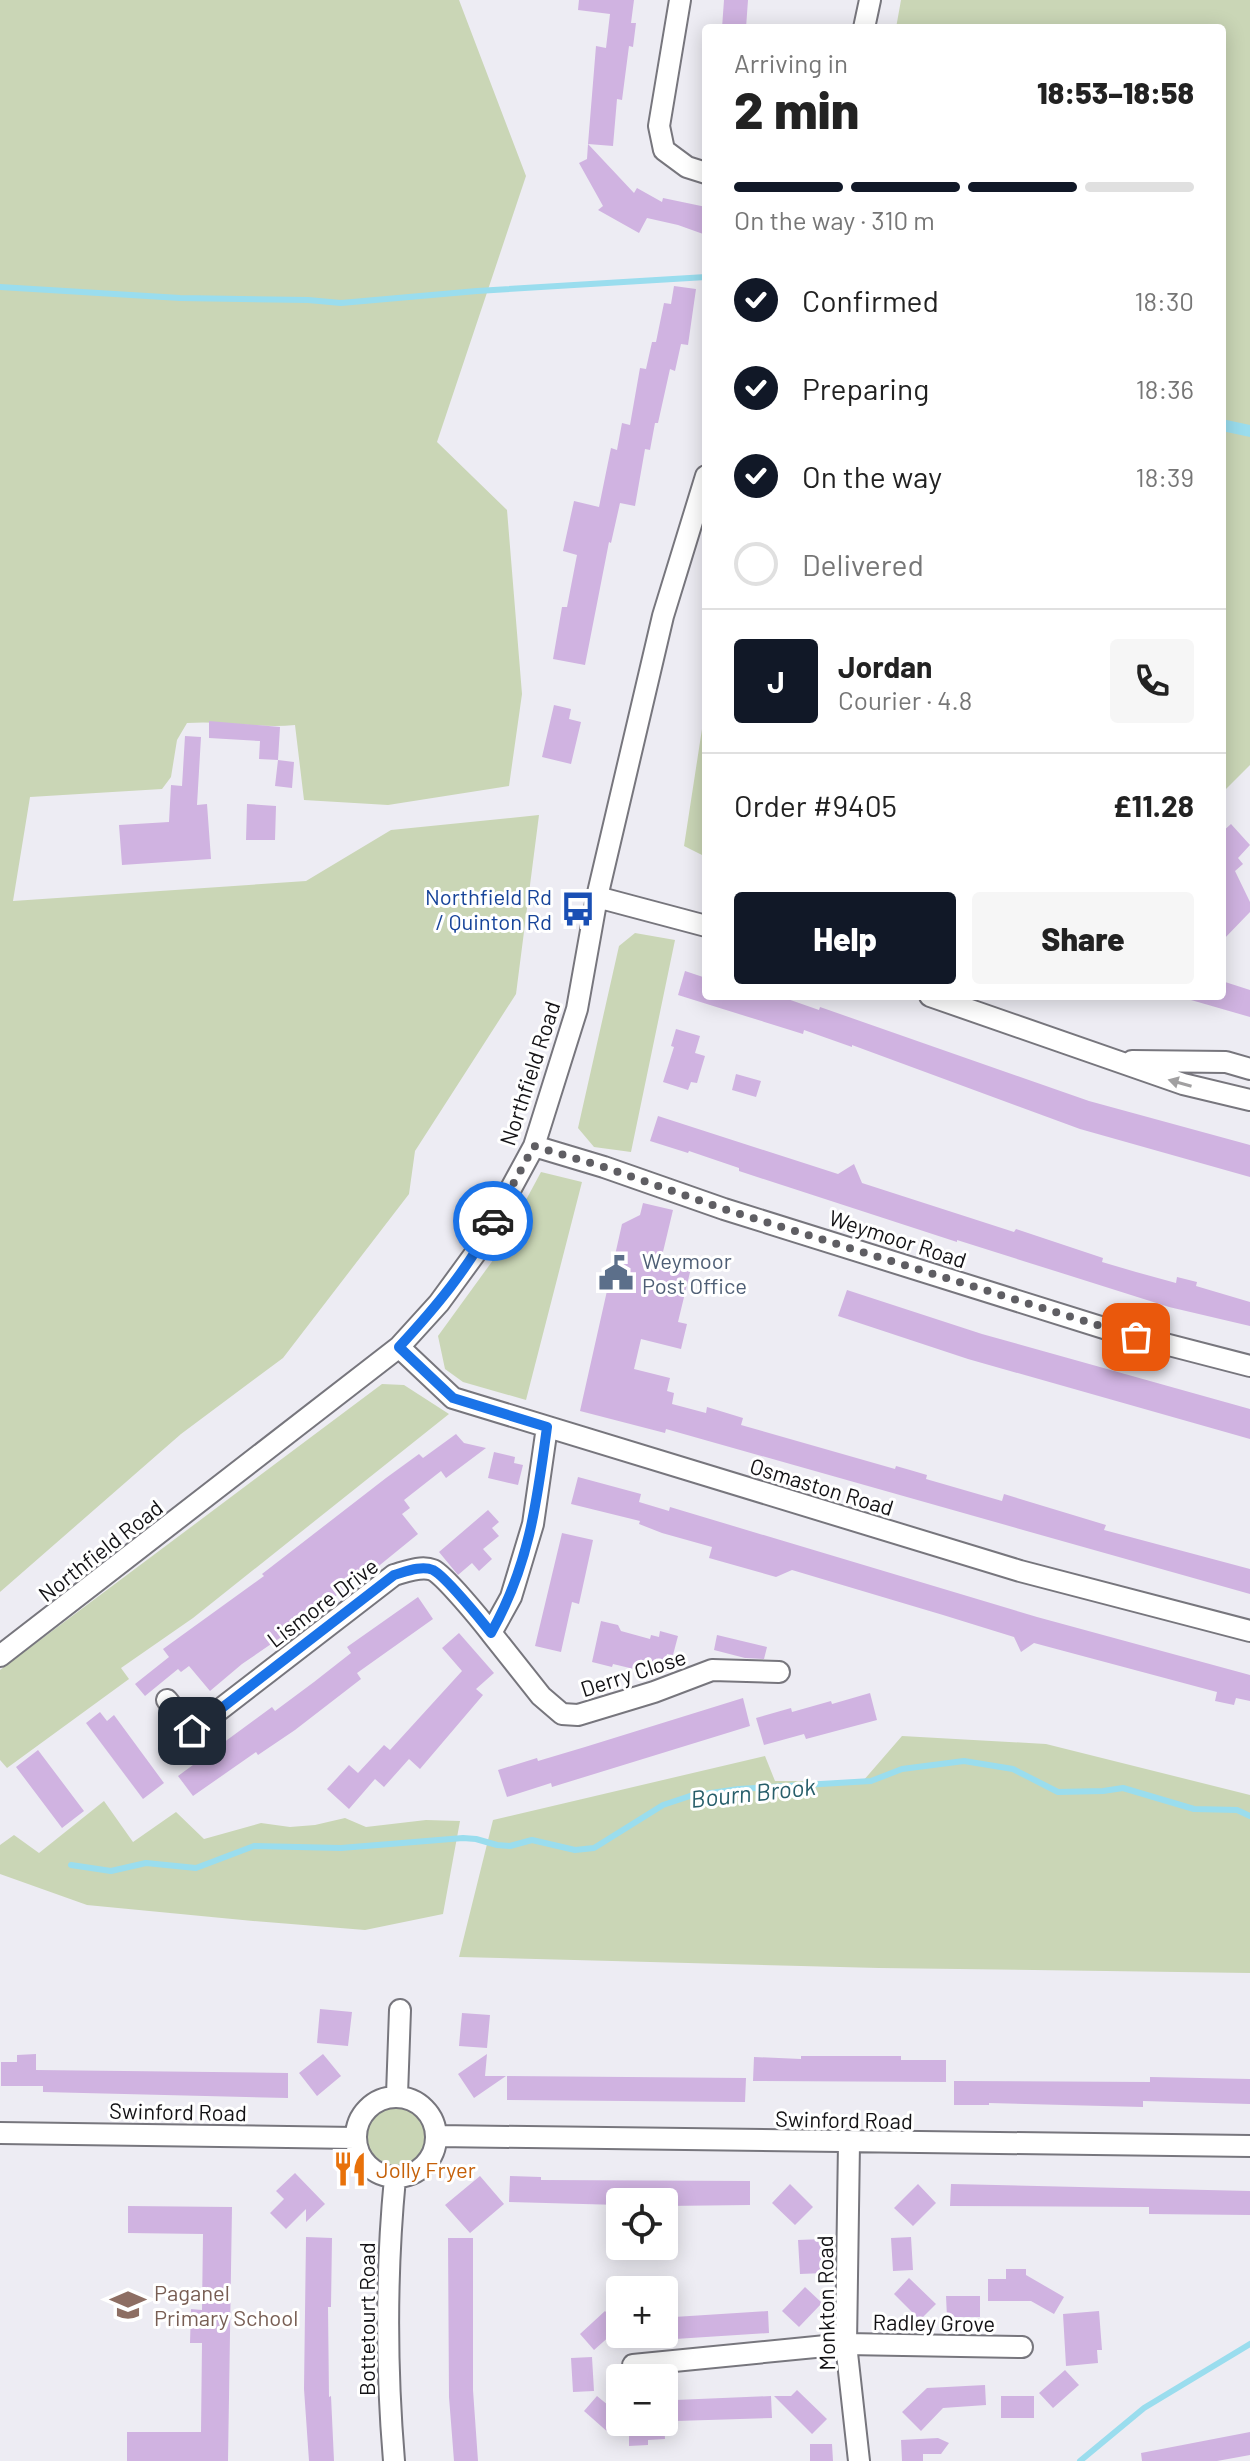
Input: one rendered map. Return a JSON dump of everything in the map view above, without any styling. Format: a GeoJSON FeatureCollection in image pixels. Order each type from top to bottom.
{"type":"FeatureCollection","features":[{"type":"Feature","properties":{"kind":"street"},"geometry":{"type":"LineString","coordinates":[[680,0],[659,126],[664,150],[687,167],[702,172]]}},
{"type":"Feature","properties":{"kind":"street"},"geometry":{"type":"LineString","coordinates":[[865,24],[870,0]]}},
{"type":"Feature","properties":{"kind":"street","name":"Northfield Road"},"geometry":{"type":"LineString","coordinates":[[0,1656],[399,1347],[439,1303],[477,1251],[534,1146],[577,1009],[597,897],[663,616],[702,489]]}},
{"type":"Feature","properties":{"kind":"street"},"geometry":{"type":"LineString","coordinates":[[597,897],[702,925]]}},
{"type":"Feature","properties":{"kind":"street"},"geometry":{"type":"LineString","coordinates":[[941,1000],[1183,1084],[1250,1100]]}},
{"type":"Feature","properties":{"kind":"street"},"geometry":{"type":"LineString","coordinates":[[1112,1061],[1226,1062],[1250,1069]]}},
{"type":"Feature","properties":{"kind":"street","name":"Weymoor Road"},"geometry":{"type":"LineString","coordinates":[[534,1146],[1107,1329],[1250,1366]]}},
{"type":"Feature","properties":{"kind":"street","name":"Osmaston Road"},"geometry":{"type":"LineString","coordinates":[[399,1347],[453,1398],[1020,1571],[1250,1631]]}},
{"type":"Feature","properties":{"kind":"street"},"geometry":{"type":"LineString","coordinates":[[491,1633],[511,1597],[533,1524],[547,1427]]}},
{"type":"Feature","properties":{"kind":"street","name":"Lismore Drive"},"geometry":{"type":"LineString","coordinates":[[167,1700],[192,1731],[394,1575],[414,1569],[433,1570],[464,1600],[491,1633]]}},
{"type":"Feature","properties":{"kind":"street","name":"Derry Close"},"geometry":{"type":"LineString","coordinates":[[491,1633],[541,1696],[562,1714],[578,1715],[712,1670],[779,1672]]}},
{"type":"Feature","properties":{"kind":"street"},"geometry":{"type":"LineString","coordinates":[[397,2095],[400,2010]]}},
{"type":"Feature","properties":{"kind":"street"},"geometry":{"type":"LineString","coordinates":[[397,2095],[418,2102],[430,2114],[437,2136],[428,2162],[411,2175],[395,2178],[378,2174],[364,2163],[355,2138],[362,2114],[378,2100],[397,2095]]}},
{"type":"Feature","properties":{"kind":"street","name":"Swinford Road"},"geometry":{"type":"LineString","coordinates":[[0,2133],[355,2138]]}},
{"type":"Feature","properties":{"kind":"street","name":"Swinford Road"},"geometry":{"type":"LineString","coordinates":[[437,2136],[1250,2146]]}},
{"type":"Feature","properties":{"kind":"street","name":"Monkton Road"},"geometry":{"type":"LineString","coordinates":[[849,2143],[846,2344],[859,2461]]}},
{"type":"Feature","properties":{"kind":"street","name":"Bottetourt Road"},"geometry":{"type":"LineString","coordinates":[[394,2461],[388,2389],[389,2245],[395,2178]]}},
{"type":"Feature","properties":{"kind":"street","name":"Radley Grove"},"geometry":{"type":"LineString","coordinates":[[643,2364],[846,2344],[1022,2347]]}},
{"type":"Feature","properties":{"kind":"green space"},"geometry":{"type":"Polygon","coordinates":[[[0,0],[459,0],[526,176],[437,442],[507,510],[522,694],[509,786],[388,805],[304,800],[295,725],[187,723],[177,740],[171,777],[162,789],[30,797],[13,901],[306,881],[391,830],[539,815],[516,994],[415,1151],[409,1194],[283,1358],[181,1434],[0,1592],[0,0]]]}},
{"type":"Feature","properties":{"kind":"green space"},"geometry":{"type":"Polygon","coordinates":[[[901,0],[1250,0],[1250,765],[1226,789],[1226,24],[897,24],[901,0]]]}},
{"type":"Feature","properties":{"kind":"green space"},"geometry":{"type":"Polygon","coordinates":[[[702,729],[702,855],[684,846],[702,729]]]}},
{"type":"Feature","properties":{"kind":"green space"},"geometry":{"type":"Polygon","coordinates":[[[635,933],[675,940],[631,1152],[594,1147],[578,1128],[619,946],[635,933]]]}},
{"type":"Feature","properties":{"kind":"green space"},"geometry":{"type":"Polygon","coordinates":[[[541,1172],[582,1182],[526,1400],[463,1382],[445,1369],[438,1336],[496,1256],[541,1172]]]}},
{"type":"Feature","properties":{"kind":"green space"},"geometry":{"type":"Polygon","coordinates":[[[382,1384],[404,1385],[449,1414],[193,1618],[121,1668],[129,1679],[7,1768],[0,1760],[0,1670],[382,1384]]]}},
{"type":"Feature","properties":{"kind":"green space"},"geometry":{"type":"Polygon","coordinates":[[[902,1736],[1046,1744],[1250,1795],[1250,1973],[879,1968],[459,1957],[493,1820],[765,1756],[775,1781],[863,1781],[902,1736]]]}},
{"type":"Feature","properties":{"kind":"green space"},"geometry":{"type":"Polygon","coordinates":[[[104,1801],[133,1842],[176,1812],[204,1839],[261,1823],[290,1827],[345,1818],[366,1827],[426,1820],[460,1821],[443,1914],[365,1930],[253,1921],[87,1905],[0,1874],[0,1845],[14,1835],[39,1853],[104,1801]]]}},
{"type":"Feature","properties":{"kind":"green space"},"geometry":{"type":"Polygon","coordinates":[[[396,2098],[411,2101],[424,2109],[432,2122],[435,2137],[432,2152],[424,2165],[411,2173],[396,2176],[381,2173],[368,2165],[360,2152],[357,2137],[360,2122],[368,2109],[381,2101],[396,2098]]]}},
{"type":"Feature","properties":{"kind":"water"},"geometry":{"type":"Polygon","coordinates":[[[1226,420],[1250,425],[1250,437],[1226,432],[1226,420]]]}},
{"type":"Feature","properties":{"kind":"building"},"geometry":{"type":"Polygon","coordinates":[[[579,0],[634,0],[631,23],[636,23],[633,47],[629,46],[622,100],[617,99],[613,146],[588,144],[596,46],[606,48],[610,14],[578,10],[579,0]]]}},
{"type":"Feature","properties":{"kind":"building"},"geometry":{"type":"Polygon","coordinates":[[[724,0],[748,0],[746,24],[722,24],[724,0]]]}},
{"type":"Feature","properties":{"kind":"building"},"geometry":{"type":"Polygon","coordinates":[[[588,144],[634,193],[637,188],[662,202],[663,198],[702,206],[702,234],[647,218],[639,233],[598,210],[603,206],[579,163],[587,159],[588,144]]]}},
{"type":"Feature","properties":{"kind":"building"},"geometry":{"type":"Polygon","coordinates":[[[674,286],[696,289],[688,345],[681,344],[675,371],[670,369],[650,450],[645,449],[635,506],[620,503],[609,542],[585,665],[553,659],[562,607],[567,607],[577,555],[563,551],[574,501],[599,507],[611,448],[617,450],[622,423],[630,425],[640,368],[646,369],[652,342],[656,342],[664,303],[671,304],[674,286]]]}},
{"type":"Feature","properties":{"kind":"building"},"geometry":{"type":"Polygon","coordinates":[[[554,705],[571,709],[569,719],[581,722],[571,764],[542,757],[554,705]]]}},
{"type":"Feature","properties":{"kind":"building"},"geometry":{"type":"Polygon","coordinates":[[[209,721],[280,727],[278,760],[259,759],[260,741],[209,738],[209,721]]]}},
{"type":"Feature","properties":{"kind":"building"},"geometry":{"type":"Polygon","coordinates":[[[185,736],[201,737],[197,805],[207,804],[211,859],[122,865],[119,825],[169,822],[171,785],[182,786],[185,736]]]}},
{"type":"Feature","properties":{"kind":"building"},"geometry":{"type":"Polygon","coordinates":[[[278,760],[294,762],[292,788],[275,786],[278,760]]]}},
{"type":"Feature","properties":{"kind":"building"},"geometry":{"type":"Polygon","coordinates":[[[247,804],[276,806],[275,840],[246,840],[247,804]]]}},
{"type":"Feature","properties":{"kind":"building"},"geometry":{"type":"Polygon","coordinates":[[[1231,824],[1250,845],[1238,858],[1243,864],[1235,871],[1250,902],[1250,912],[1226,937],[1226,828],[1231,824]]]}},
{"type":"Feature","properties":{"kind":"building"},"geometry":{"type":"Polygon","coordinates":[[[685,971],[702,977],[702,1000],[790,1000],[819,1010],[820,1007],[1089,1101],[1250,1145],[1250,1177],[1080,1129],[852,1045],[804,1030],[803,1034],[678,995],[685,971]]]}},
{"type":"Feature","properties":{"kind":"building"},"geometry":{"type":"Polygon","coordinates":[[[1226,982],[1250,990],[1250,1017],[1191,1000],[1226,1000],[1226,982]]]}},
{"type":"Feature","properties":{"kind":"building"},"geometry":{"type":"Polygon","coordinates":[[[676,1029],[700,1036],[695,1053],[705,1056],[697,1083],[691,1082],[688,1090],[663,1082],[676,1029]]]}},
{"type":"Feature","properties":{"kind":"building"},"geometry":{"type":"Polygon","coordinates":[[[736,1074],[761,1081],[756,1097],[732,1090],[736,1074]]]}},
{"type":"Feature","properties":{"kind":"building"},"geometry":{"type":"Polygon","coordinates":[[[658,1116],[838,1174],[854,1164],[862,1183],[1014,1232],[1016,1229],[1103,1258],[1102,1262],[1176,1283],[1177,1277],[1197,1282],[1196,1286],[1250,1302],[1250,1326],[1169,1307],[957,1242],[739,1171],[739,1168],[689,1151],[650,1141],[658,1116]]]}},
{"type":"Feature","properties":{"kind":"building"},"geometry":{"type":"Polygon","coordinates":[[[643,1203],[673,1210],[662,1256],[692,1264],[678,1322],[687,1324],[681,1349],[641,1339],[634,1369],[670,1378],[667,1391],[674,1393],[672,1404],[706,1413],[707,1407],[743,1418],[741,1425],[895,1469],[896,1466],[910,1470],[927,1475],[926,1479],[1002,1501],[1004,1494],[1106,1525],[1104,1530],[1250,1569],[1250,1594],[666,1429],[665,1433],[580,1411],[622,1224],[640,1215],[643,1203]]]}},
{"type":"Feature","properties":{"kind":"building"},"geometry":{"type":"Polygon","coordinates":[[[847,1290],[982,1334],[1250,1409],[1250,1439],[968,1359],[838,1316],[847,1290]]]}},
{"type":"Feature","properties":{"kind":"building"},"geometry":{"type":"Polygon","coordinates":[[[456,1434],[464,1443],[486,1448],[446,1478],[441,1471],[404,1500],[410,1508],[402,1514],[418,1534],[375,1569],[372,1566],[309,1618],[242,1664],[210,1691],[189,1666],[181,1672],[178,1669],[145,1696],[135,1684],[169,1657],[163,1649],[264,1576],[262,1574],[386,1478],[419,1454],[423,1458],[456,1434]]]}},
{"type":"Feature","properties":{"kind":"building"},"geometry":{"type":"Polygon","coordinates":[[[494,1452],[515,1457],[514,1463],[523,1465],[518,1485],[488,1478],[494,1452]]]}},
{"type":"Feature","properties":{"kind":"building"},"geometry":{"type":"Polygon","coordinates":[[[578,1477],[641,1494],[639,1502],[669,1511],[670,1507],[1037,1617],[1250,1675],[1250,1701],[1236,1698],[1234,1705],[1215,1701],[1217,1692],[1034,1643],[1021,1652],[1014,1637],[943,1615],[792,1570],[776,1577],[709,1558],[712,1547],[662,1533],[639,1524],[640,1521],[571,1504],[578,1477]]]}},
{"type":"Feature","properties":{"kind":"building"},"geometry":{"type":"Polygon","coordinates":[[[488,1510],[499,1522],[492,1528],[499,1536],[483,1549],[492,1559],[479,1571],[472,1563],[458,1575],[439,1552],[488,1510]]]}},
{"type":"Feature","properties":{"kind":"building"},"geometry":{"type":"Polygon","coordinates":[[[562,1533],[593,1540],[579,1604],[572,1602],[561,1652],[535,1646],[562,1533]]]}},
{"type":"Feature","properties":{"kind":"building"},"geometry":{"type":"Polygon","coordinates":[[[418,1597],[433,1619],[357,1673],[361,1679],[295,1730],[258,1755],[256,1752],[193,1796],[178,1776],[272,1707],[275,1711],[314,1682],[351,1653],[347,1647],[418,1597]]]}},
{"type":"Feature","properties":{"kind":"building"},"geometry":{"type":"Polygon","coordinates":[[[601,1621],[618,1625],[621,1631],[650,1639],[651,1635],[659,1637],[660,1631],[678,1636],[673,1655],[667,1654],[664,1669],[640,1663],[638,1670],[592,1662],[601,1621]]]}},
{"type":"Feature","properties":{"kind":"building"},"geometry":{"type":"Polygon","coordinates":[[[459,1633],[494,1673],[476,1689],[483,1695],[420,1769],[409,1759],[384,1787],[375,1779],[349,1809],[327,1789],[349,1765],[358,1773],[384,1745],[390,1750],[462,1671],[442,1648],[459,1633]]]}},
{"type":"Feature","properties":{"kind":"building"},"geometry":{"type":"Polygon","coordinates":[[[717,1635],[767,1647],[764,1659],[714,1650],[717,1635]]]}},
{"type":"Feature","properties":{"kind":"building"},"geometry":{"type":"Polygon","coordinates":[[[870,1693],[877,1720],[806,1739],[804,1734],[764,1745],[756,1718],[791,1708],[792,1712],[831,1701],[832,1704],[870,1693]]]}},
{"type":"Feature","properties":{"kind":"building"},"geometry":{"type":"Polygon","coordinates":[[[743,1698],[750,1726],[552,1787],[551,1783],[507,1797],[498,1770],[537,1758],[538,1761],[743,1698]]]}},
{"type":"Feature","properties":{"kind":"building"},"geometry":{"type":"Polygon","coordinates":[[[100,1712],[107,1721],[114,1715],[164,1783],[143,1799],[86,1723],[100,1712]]]}},
{"type":"Feature","properties":{"kind":"building"},"geometry":{"type":"Polygon","coordinates":[[[38,1750],[84,1811],[62,1828],[16,1767],[38,1750]]]}},
{"type":"Feature","properties":{"kind":"building"},"geometry":{"type":"Polygon","coordinates":[[[320,2009],[352,2012],[348,2046],[317,2043],[320,2009]]]}},
{"type":"Feature","properties":{"kind":"building"},"geometry":{"type":"Polygon","coordinates":[[[462,2013],[490,2015],[487,2048],[459,2046],[462,2013]]]}},
{"type":"Feature","properties":{"kind":"building"},"geometry":{"type":"Polygon","coordinates":[[[36,2054],[36,2070],[288,2073],[288,2098],[43,2092],[43,2086],[1,2086],[1,2062],[17,2062],[17,2055],[36,2054]]]}},
{"type":"Feature","properties":{"kind":"building"},"geometry":{"type":"Polygon","coordinates":[[[323,2054],[341,2076],[317,2096],[299,2073],[323,2054]]]}},
{"type":"Feature","properties":{"kind":"building"},"geometry":{"type":"Polygon","coordinates":[[[487,2054],[485,2076],[506,2076],[474,2098],[458,2074],[487,2054]]]}},
{"type":"Feature","properties":{"kind":"building"},"geometry":{"type":"Polygon","coordinates":[[[801,2056],[901,2056],[901,2060],[946,2060],[946,2082],[753,2081],[754,2057],[801,2059],[801,2056]]]}},
{"type":"Feature","properties":{"kind":"building"},"geometry":{"type":"Polygon","coordinates":[[[507,2076],[746,2078],[745,2102],[507,2100],[507,2076]]]}},
{"type":"Feature","properties":{"kind":"building"},"geometry":{"type":"Polygon","coordinates":[[[1150,2077],[1250,2079],[1250,2104],[1143,2101],[1143,2107],[954,2105],[954,2081],[1150,2082],[1150,2077]]]}},
{"type":"Feature","properties":{"kind":"building"},"geometry":{"type":"Polygon","coordinates":[[[295,2173],[325,2204],[306,2222],[306,2209],[286,2229],[270,2213],[284,2199],[276,2191],[295,2173]]]}},
{"type":"Feature","properties":{"kind":"building"},"geometry":{"type":"Polygon","coordinates":[[[480,2176],[504,2204],[470,2233],[445,2205],[480,2176]]]}},
{"type":"Feature","properties":{"kind":"building"},"geometry":{"type":"Polygon","coordinates":[[[510,2176],[541,2177],[541,2180],[750,2181],[750,2205],[678,2206],[678,2188],[606,2188],[606,2205],[509,2202],[510,2176]]]}},
{"type":"Feature","properties":{"kind":"building"},"geometry":{"type":"Polygon","coordinates":[[[790,2184],[813,2207],[795,2225],[772,2203],[790,2184]]]}},
{"type":"Feature","properties":{"kind":"building"},"geometry":{"type":"Polygon","coordinates":[[[918,2184],[936,2203],[913,2226],[894,2208],[918,2184]]]}},
{"type":"Feature","properties":{"kind":"building"},"geometry":{"type":"Polygon","coordinates":[[[951,2184],[1250,2191],[1250,2215],[1149,2214],[1149,2207],[950,2206],[951,2184]]]}},
{"type":"Feature","properties":{"kind":"building"},"geometry":{"type":"Polygon","coordinates":[[[128,2206],[232,2207],[228,2461],[127,2461],[127,2432],[201,2432],[202,2343],[190,2343],[191,2309],[202,2310],[203,2234],[128,2233],[128,2206]]]}},
{"type":"Feature","properties":{"kind":"building"},"geometry":{"type":"Polygon","coordinates":[[[306,2237],[332,2238],[331,2307],[328,2307],[329,2397],[334,2461],[309,2461],[304,2389],[306,2237]]]}},
{"type":"Feature","properties":{"kind":"building"},"geometry":{"type":"Polygon","coordinates":[[[911,2237],[913,2270],[893,2271],[891,2238],[911,2237]]]}},
{"type":"Feature","properties":{"kind":"building"},"geometry":{"type":"Polygon","coordinates":[[[448,2238],[473,2238],[473,2390],[478,2461],[454,2461],[449,2397],[448,2238]]]}},
{"type":"Feature","properties":{"kind":"building"},"geometry":{"type":"Polygon","coordinates":[[[822,2239],[824,2273],[800,2274],[798,2240],[822,2239]]]}},
{"type":"Feature","properties":{"kind":"building"},"geometry":{"type":"Polygon","coordinates":[[[1006,2269],[1026,2269],[1026,2275],[1064,2297],[1054,2314],[1031,2301],[988,2301],[988,2279],[1006,2279],[1006,2269]]]}},
{"type":"Feature","properties":{"kind":"building"},"geometry":{"type":"Polygon","coordinates":[[[909,2278],[936,2304],[920,2320],[894,2294],[909,2278]]]}},
{"type":"Feature","properties":{"kind":"building"},"geometry":{"type":"Polygon","coordinates":[[[805,2287],[822,2303],[799,2327],[782,2311],[805,2287]]]}},
{"type":"Feature","properties":{"kind":"building"},"geometry":{"type":"Polygon","coordinates":[[[946,2296],[980,2296],[980,2317],[947,2317],[946,2296]]]}},
{"type":"Feature","properties":{"kind":"building"},"geometry":{"type":"Polygon","coordinates":[[[768,2311],[769,2333],[678,2339],[678,2317],[768,2311]]]}},
{"type":"Feature","properties":{"kind":"building"},"geometry":{"type":"Polygon","coordinates":[[[1099,2311],[1102,2350],[1097,2350],[1098,2363],[1066,2366],[1063,2314],[1099,2311]]]}},
{"type":"Feature","properties":{"kind":"building"},"geometry":{"type":"Polygon","coordinates":[[[606,2312],[606,2339],[594,2350],[580,2334],[606,2312]]]}},
{"type":"Feature","properties":{"kind":"building"},"geometry":{"type":"Polygon","coordinates":[[[592,2357],[594,2391],[573,2392],[571,2358],[592,2357]]]}},
{"type":"Feature","properties":{"kind":"building"},"geometry":{"type":"Polygon","coordinates":[[[1065,2370],[1079,2385],[1053,2408],[1039,2393],[1065,2370]]]}},
{"type":"Feature","properties":{"kind":"building"},"geometry":{"type":"Polygon","coordinates":[[[985,2385],[986,2405],[943,2408],[921,2431],[902,2412],[927,2388],[985,2385]]]}},
{"type":"Feature","properties":{"kind":"building"},"geometry":{"type":"Polygon","coordinates":[[[797,2390],[827,2419],[812,2434],[774,2396],[791,2396],[797,2390]]]}},
{"type":"Feature","properties":{"kind":"building"},"geometry":{"type":"Polygon","coordinates":[[[597,2396],[606,2403],[606,2430],[584,2411],[597,2396]]]}},
{"type":"Feature","properties":{"kind":"building"},"geometry":{"type":"Polygon","coordinates":[[[771,2396],[772,2418],[678,2421],[678,2400],[771,2396]]]}},
{"type":"Feature","properties":{"kind":"building"},"geometry":{"type":"Polygon","coordinates":[[[1001,2396],[1034,2396],[1034,2418],[1001,2418],[1001,2396]]]}},
{"type":"Feature","properties":{"kind":"building"},"geometry":{"type":"Polygon","coordinates":[[[1250,2432],[1250,2455],[1217,2461],[1142,2461],[1141,2453],[1250,2432]]]}},
{"type":"Feature","properties":{"kind":"building"},"geometry":{"type":"Polygon","coordinates":[[[629,2436],[665,2436],[665,2439],[648,2440],[648,2445],[629,2446],[629,2436]]]}},
{"type":"Feature","properties":{"kind":"building"},"geometry":{"type":"Polygon","coordinates":[[[938,2438],[949,2443],[941,2454],[923,2454],[923,2461],[902,2461],[901,2440],[938,2438]]]}},
{"type":"Feature","properties":{"kind":"building"},"geometry":{"type":"Polygon","coordinates":[[[810,2444],[832,2444],[833,2461],[810,2461],[810,2444]]]}},
{"type":"Feature","properties":{"kind":"waterway"},"geometry":{"type":"LineString","coordinates":[[0,287],[180,298],[341,303],[702,277]]}},
{"type":"Feature","properties":{"kind":"waterway","name":"Bourn Brook"},"geometry":{"type":"LineString","coordinates":[[71,1865],[111,1871],[146,1863],[196,1868],[254,1846],[341,1848],[463,1838],[510,1846],[532,1840],[575,1850],[594,1848],[663,1805],[690,1796],[739,1789],[871,1781],[902,1769],[964,1761],[1013,1769],[1058,1792],[1123,1788],[1194,1809],[1237,1810],[1250,1816]]}},
{"type":"Feature","properties":{"kind":"waterway"},"geometry":{"type":"LineString","coordinates":[[1080,2461],[1144,2408],[1250,2344]]}},
{"type":"Feature","properties":{"kind":"way so far"},"geometry":{"type":"LineString","coordinates":[[493,1221],[534,1146],[724,1209],[1136,1337]]}},
{"type":"Feature","properties":{"kind":"place","name":"Northfield Rd / Quinton Rd"},"geometry":{"type":"Point","coordinates":[578,909]}},
{"type":"Feature","properties":{"kind":"place","name":"Weymoor Post Office"},"geometry":{"type":"Point","coordinates":[616,1273]}},
{"type":"Feature","properties":{"kind":"place","name":"Jolly Fryer"},"geometry":{"type":"Point","coordinates":[350,2169]}},
{"type":"Feature","properties":{"kind":"place","name":"Paganel Primary School"},"geometry":{"type":"Point","coordinates":[128,2305]}},
{"type":"Feature","properties":{"kind":"route"},"geometry":{"type":"LineString","coordinates":[[192,1731],[394,1575],[414,1569],[433,1570],[464,1600],[491,1633],[511,1597],[533,1524],[547,1427],[453,1398],[399,1347],[439,1303],[477,1251],[493,1221]]}}]}
